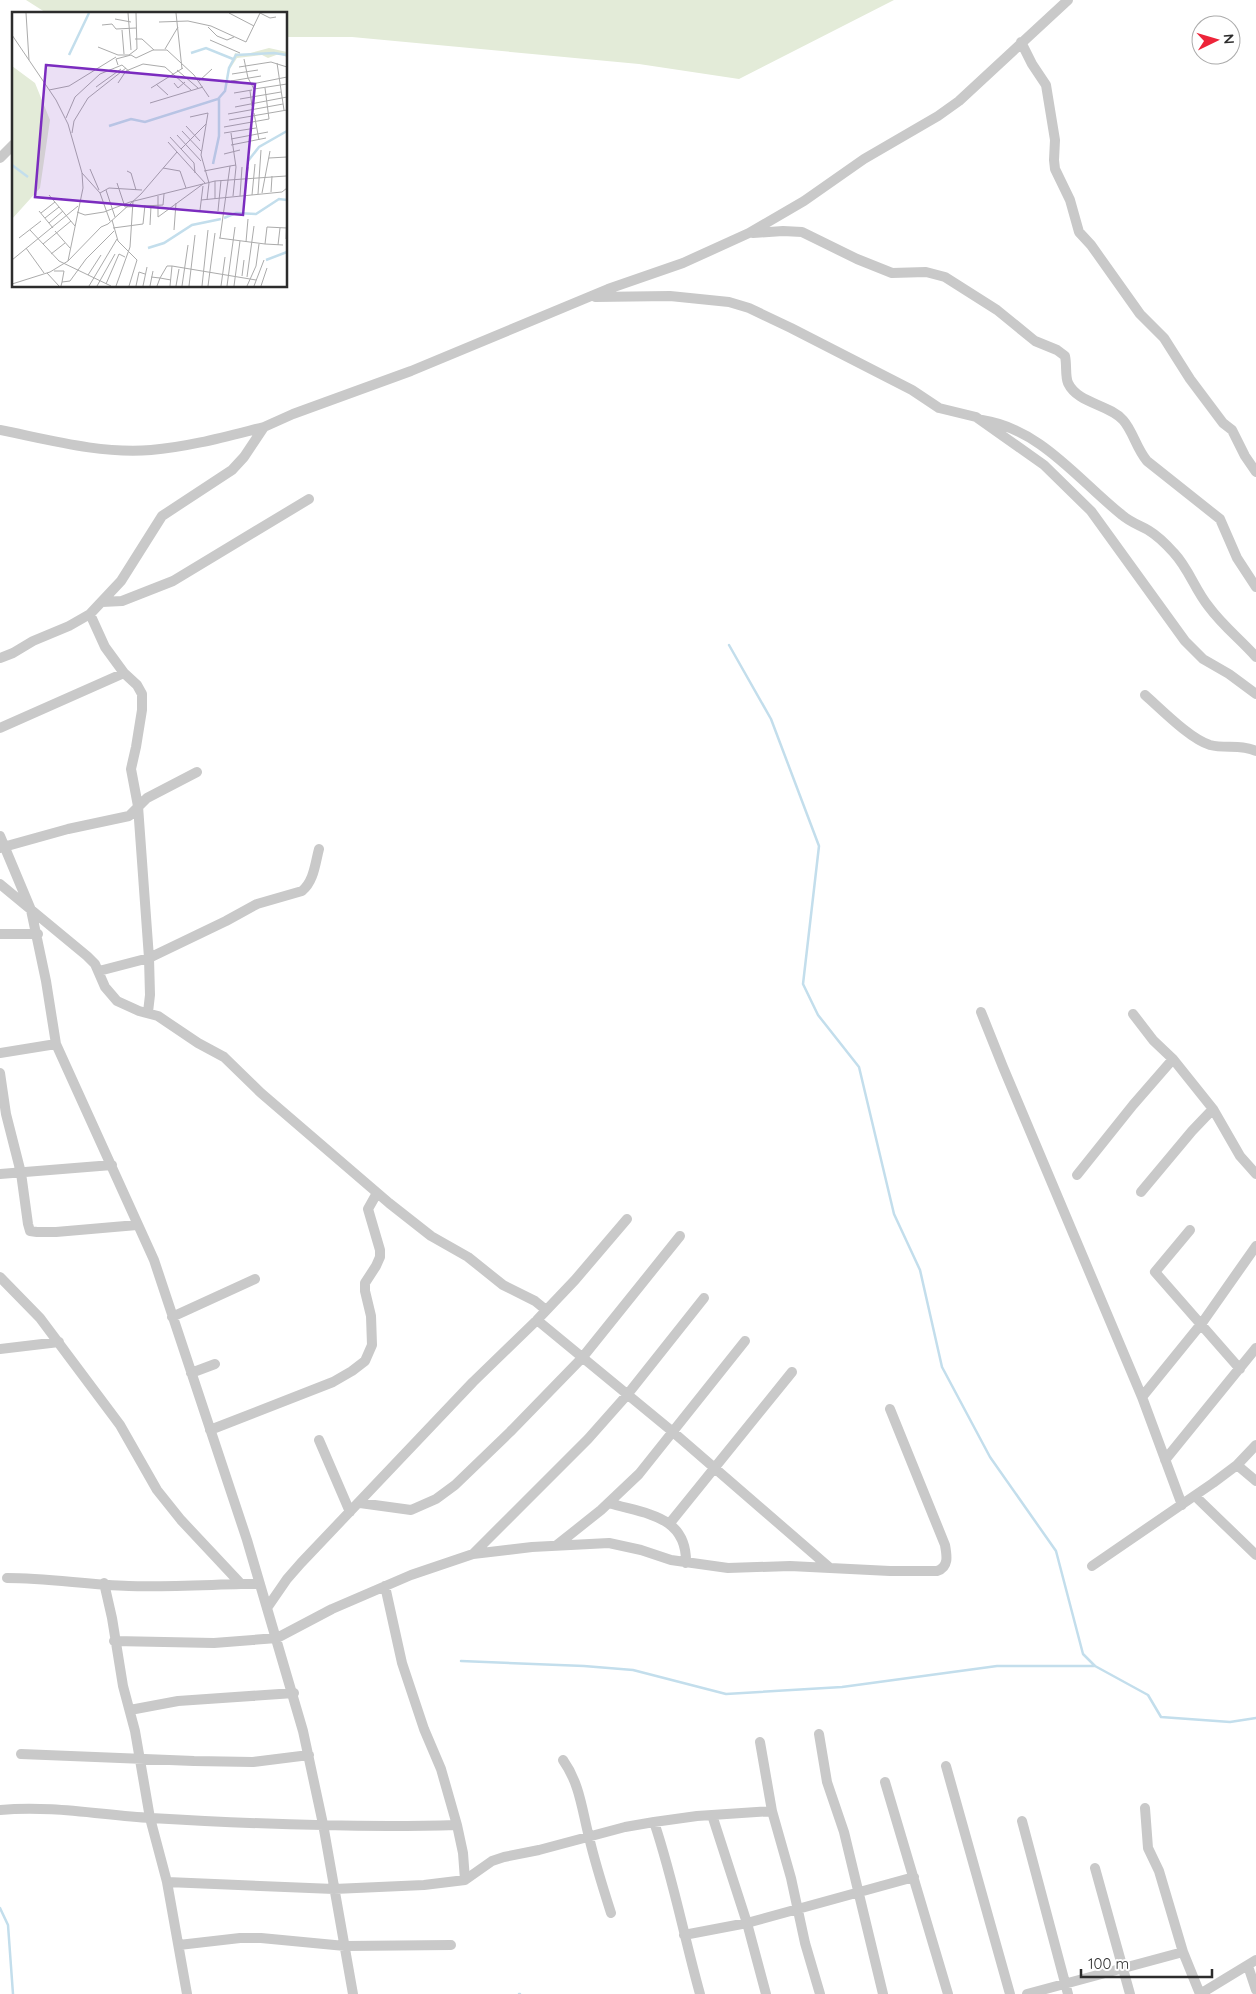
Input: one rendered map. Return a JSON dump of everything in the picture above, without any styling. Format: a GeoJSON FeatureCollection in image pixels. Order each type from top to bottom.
{"type":"FeatureCollection","features":[{"type":"Feature","properties":{"kind":"street"},"geometry":{"type":"LineString","coordinates":[[0,430],[62,444],[135,451],[174,447],[264,427],[293,414],[411,371],[589,297],[683,263],[749,233],[804,201],[864,159],[945,111],[985,78],[1021,42],[1068,0]]}},
{"type":"Feature","properties":{"kind":"street"},"geometry":{"type":"LineString","coordinates":[[1021,42],[1032,64],[1046,85],[1056,140],[1054,160],[1056,169],[1070,200],[1079,232],[1091,245],[1140,314],[1164,338],[1190,379],[1223,423],[1232,430],[1256,472]]}},
{"type":"Feature","properties":{"kind":"street"},"geometry":{"type":"LineString","coordinates":[[0,158],[12,146]]}},
{"type":"Feature","properties":{"kind":"street"},"geometry":{"type":"LineString","coordinates":[[749,233],[802,232],[857,259],[892,273],[920,272],[937,274],[986,302],[1035,341],[1061,352],[1065,356],[1067,378],[1071,387],[1080,396],[1120,417],[1127,424],[1138,451],[1147,461],[1220,520],[1236,558],[1256,587]]}},
{"type":"Feature","properties":{"kind":"street"},"geometry":{"type":"LineString","coordinates":[[589,297],[670,296],[729,302],[749,308],[912,390],[939,408],[1001,424],[1040,443],[1122,515],[1157,536],[1185,567],[1210,609],[1227,629],[1256,657]]}},
{"type":"Feature","properties":{"kind":"street"},"geometry":{"type":"LineString","coordinates":[[979,419],[1044,465],[1067,486],[1096,517],[1185,641],[1203,659],[1229,674],[1256,694]]}},
{"type":"Feature","properties":{"kind":"street"},"geometry":{"type":"LineString","coordinates":[[0,658],[13,653],[32,641],[69,626],[90,614],[134,562],[162,516],[232,470],[264,427]]}},
{"type":"Feature","properties":{"kind":"street"},"geometry":{"type":"LineString","coordinates":[[102,602],[122,601],[173,580],[309,499]]}},
{"type":"Feature","properties":{"kind":"street"},"geometry":{"type":"LineString","coordinates":[[90,614],[105,648],[124,673],[137,685],[142,694],[142,710],[131,769],[138,806],[149,958],[150,995],[148,1012]]}},
{"type":"Feature","properties":{"kind":"street"},"geometry":{"type":"LineString","coordinates":[[0,728],[124,673]]}},
{"type":"Feature","properties":{"kind":"street"},"geometry":{"type":"LineString","coordinates":[[1145,695],[1200,741],[1212,746],[1241,747],[1256,751]]}},
{"type":"Feature","properties":{"kind":"street"},"geometry":{"type":"LineString","coordinates":[[198,772],[147,798],[129,816],[124,818],[2,843],[31,910],[38,934],[56,1044],[154,1260],[294,1693],[323,1824],[354,1994]]}},
{"type":"Feature","properties":{"kind":"street"},"geometry":{"type":"LineString","coordinates":[[99,971],[149,958],[257,904],[302,891],[308,886],[312,878],[319,850]]}},
{"type":"Feature","properties":{"kind":"street"},"geometry":{"type":"LineString","coordinates":[[0,884],[87,956],[95,964],[105,987],[117,1001],[139,1011],[158,1016],[198,1044],[224,1057],[261,1093],[376,1193],[431,1236],[468,1257],[503,1285],[535,1301],[546,1310]]}},
{"type":"Feature","properties":{"kind":"street"},"geometry":{"type":"LineString","coordinates":[[0,934],[38,934]]}},
{"type":"Feature","properties":{"kind":"street"},"geometry":{"type":"LineString","coordinates":[[981,1012],[1142,1397],[1182,1505]]}},
{"type":"Feature","properties":{"kind":"street"},"geometry":{"type":"LineString","coordinates":[[1133,1014],[1153,1040],[1173,1059],[1213,1109],[1240,1156],[1256,1174]]}},
{"type":"Feature","properties":{"kind":"street"},"geometry":{"type":"LineString","coordinates":[[0,1053],[56,1044]]}},
{"type":"Feature","properties":{"kind":"street"},"geometry":{"type":"LineString","coordinates":[[1077,1175],[1173,1059]]}},
{"type":"Feature","properties":{"kind":"street"},"geometry":{"type":"LineString","coordinates":[[0,1073],[3,1114],[22,1172],[30,1230],[56,1232],[137,1225]]}},
{"type":"Feature","properties":{"kind":"street"},"geometry":{"type":"LineString","coordinates":[[1141,1192],[1192,1130],[1213,1109]]}},
{"type":"Feature","properties":{"kind":"street"},"geometry":{"type":"LineString","coordinates":[[0,1174],[112,1165]]}},
{"type":"Feature","properties":{"kind":"street"},"geometry":{"type":"LineString","coordinates":[[210,1430],[326,1385],[352,1372],[366,1361],[372,1345],[371,1316],[365,1283],[380,1257],[380,1250],[368,1209],[376,1193]]}},
{"type":"Feature","properties":{"kind":"street"},"geometry":{"type":"LineString","coordinates":[[267,1608],[287,1579],[473,1382],[575,1280],[627,1219]]}},
{"type":"Feature","properties":{"kind":"street"},"geometry":{"type":"LineString","coordinates":[[1190,1230],[1155,1272],[1202,1323],[1240,1369]]}},
{"type":"Feature","properties":{"kind":"street"},"geometry":{"type":"LineString","coordinates":[[360,1503],[411,1510],[436,1499],[455,1485],[582,1358],[680,1236]]}},
{"type":"Feature","properties":{"kind":"street"},"geometry":{"type":"LineString","coordinates":[[1142,1397],[1202,1323],[1256,1246]]}},
{"type":"Feature","properties":{"kind":"street"},"geometry":{"type":"LineString","coordinates":[[0,1277],[40,1318],[59,1342],[120,1425],[157,1490],[181,1520],[240,1584]]}},
{"type":"Feature","properties":{"kind":"street"},"geometry":{"type":"LineString","coordinates":[[172,1318],[255,1279]]}},
{"type":"Feature","properties":{"kind":"street"},"geometry":{"type":"LineString","coordinates":[[473,1554],[588,1439],[627,1395],[704,1298]]}},
{"type":"Feature","properties":{"kind":"street"},"geometry":{"type":"LineString","coordinates":[[537,1320],[673,1432],[830,1568]]}},
{"type":"Feature","properties":{"kind":"street"},"geometry":{"type":"LineString","coordinates":[[557,1545],[609,1503],[639,1474],[745,1341]]}},
{"type":"Feature","properties":{"kind":"street"},"geometry":{"type":"LineString","coordinates":[[0,1349],[59,1342]]}},
{"type":"Feature","properties":{"kind":"street"},"geometry":{"type":"LineString","coordinates":[[1165,1460],[1256,1348]]}},
{"type":"Feature","properties":{"kind":"street"},"geometry":{"type":"LineString","coordinates":[[191,1373],[215,1364]]}},
{"type":"Feature","properties":{"kind":"street"},"geometry":{"type":"LineString","coordinates":[[670,1523],[792,1372]]}},
{"type":"Feature","properties":{"kind":"street"},"geometry":{"type":"LineString","coordinates":[[114,1641],[214,1643],[277,1638],[332,1609],[410,1575],[473,1554],[557,1545],[609,1543],[626,1546],[671,1560],[728,1568],[790,1566],[919,1572],[937,1571],[943,1569],[946,1564],[947,1554],[945,1545],[890,1409]]}},
{"type":"Feature","properties":{"kind":"street"},"geometry":{"type":"LineString","coordinates":[[319,1440],[350,1512]]}},
{"type":"Feature","properties":{"kind":"street"},"geometry":{"type":"LineString","coordinates":[[1092,1566],[1195,1496],[1237,1465],[1256,1445]]}},
{"type":"Feature","properties":{"kind":"street"},"geometry":{"type":"LineString","coordinates":[[1237,1465],[1256,1481]]}},
{"type":"Feature","properties":{"kind":"street"},"geometry":{"type":"LineString","coordinates":[[1195,1496],[1256,1555]]}},
{"type":"Feature","properties":{"kind":"street"},"geometry":{"type":"LineString","coordinates":[[609,1503],[670,1523],[681,1537],[686,1553],[686,1563]]}},
{"type":"Feature","properties":{"kind":"street"},"geometry":{"type":"LineString","coordinates":[[7,1578],[40,1578],[127,1586],[260,1584]]}},
{"type":"Feature","properties":{"kind":"street"},"geometry":{"type":"LineString","coordinates":[[104,1584],[112,1618],[122,1686],[130,1710],[150,1818],[167,1882],[187,1994]]}},
{"type":"Feature","properties":{"kind":"street"},"geometry":{"type":"LineString","coordinates":[[385,1586],[402,1664],[424,1729],[442,1769],[463,1853],[464,1880]]}},
{"type":"Feature","properties":{"kind":"street"},"geometry":{"type":"LineString","coordinates":[[130,1710],[178,1701],[294,1693]]}},
{"type":"Feature","properties":{"kind":"street"},"geometry":{"type":"LineString","coordinates":[[819,1734],[827,1782],[844,1832],[883,1994]]}},
{"type":"Feature","properties":{"kind":"street"},"geometry":{"type":"LineString","coordinates":[[760,1742],[772,1811],[792,1878],[806,1943],[820,1994]]}},
{"type":"Feature","properties":{"kind":"street"},"geometry":{"type":"LineString","coordinates":[[21,1754],[253,1762],[309,1755]]}},
{"type":"Feature","properties":{"kind":"street"},"geometry":{"type":"LineString","coordinates":[[563,1760],[572,1773],[578,1787],[589,1838],[611,1913]]}},
{"type":"Feature","properties":{"kind":"street"},"geometry":{"type":"LineString","coordinates":[[946,1766],[1010,1994]]}},
{"type":"Feature","properties":{"kind":"street"},"geometry":{"type":"LineString","coordinates":[[885,1782],[948,1994]]}},
{"type":"Feature","properties":{"kind":"street"},"geometry":{"type":"LineString","coordinates":[[0,1810],[22,1808],[150,1818],[323,1824],[457,1825]]}},
{"type":"Feature","properties":{"kind":"street"},"geometry":{"type":"LineString","coordinates":[[1145,1808],[1148,1848],[1159,1871],[1183,1952],[1200,1994],[1252,1963],[1256,1990]]}},
{"type":"Feature","properties":{"kind":"street"},"geometry":{"type":"LineString","coordinates":[[167,1882],[334,1889],[424,1885],[464,1880],[492,1861],[504,1857],[589,1838],[625,1827],[712,1815],[772,1811]]}},
{"type":"Feature","properties":{"kind":"street"},"geometry":{"type":"LineString","coordinates":[[712,1815],[747,1923],[766,1994]]}},
{"type":"Feature","properties":{"kind":"street"},"geometry":{"type":"LineString","coordinates":[[1022,1821],[1067,1989]]}},
{"type":"Feature","properties":{"kind":"street"},"geometry":{"type":"LineString","coordinates":[[654,1822],[664,1852],[700,1994]]}},
{"type":"Feature","properties":{"kind":"street"},"geometry":{"type":"LineString","coordinates":[[1095,1868],[1130,1994]]}},
{"type":"Feature","properties":{"kind":"street"},"geometry":{"type":"LineString","coordinates":[[684,1936],[747,1923],[914,1877]]}},
{"type":"Feature","properties":{"kind":"street"},"geometry":{"type":"LineString","coordinates":[[179,1945],[240,1938],[261,1938],[345,1946],[451,1945]]}},
{"type":"Feature","properties":{"kind":"street"},"geometry":{"type":"LineString","coordinates":[[1027,1994],[1067,1989],[1123,1968],[1183,1952]]}},
{"type":"Feature","properties":{"kind":"green space"},"geometry":{"type":"Polygon","coordinates":[[[26,0],[894,0],[739,79],[639,64],[352,37],[288,37],[288,12],[45,12],[26,0]]]}},
{"type":"Feature","properties":{"kind":"waterway"},"geometry":{"type":"LineString","coordinates":[[729,645],[771,719],[819,846],[803,984],[818,1015],[859,1067],[894,1214],[920,1270],[942,1367],[990,1457],[1056,1551],[1083,1654],[1095,1666],[1148,1695],[1161,1717],[1230,1722],[1256,1718]]}},
{"type":"Feature","properties":{"kind":"waterway"},"geometry":{"type":"LineString","coordinates":[[461,1661],[633,1670],[726,1694],[842,1687],[997,1666],[1095,1666]]}},
{"type":"Feature","properties":{"kind":"waterway"},"geometry":{"type":"LineString","coordinates":[[0,1908],[8,1925],[13,1994]]}}]}
